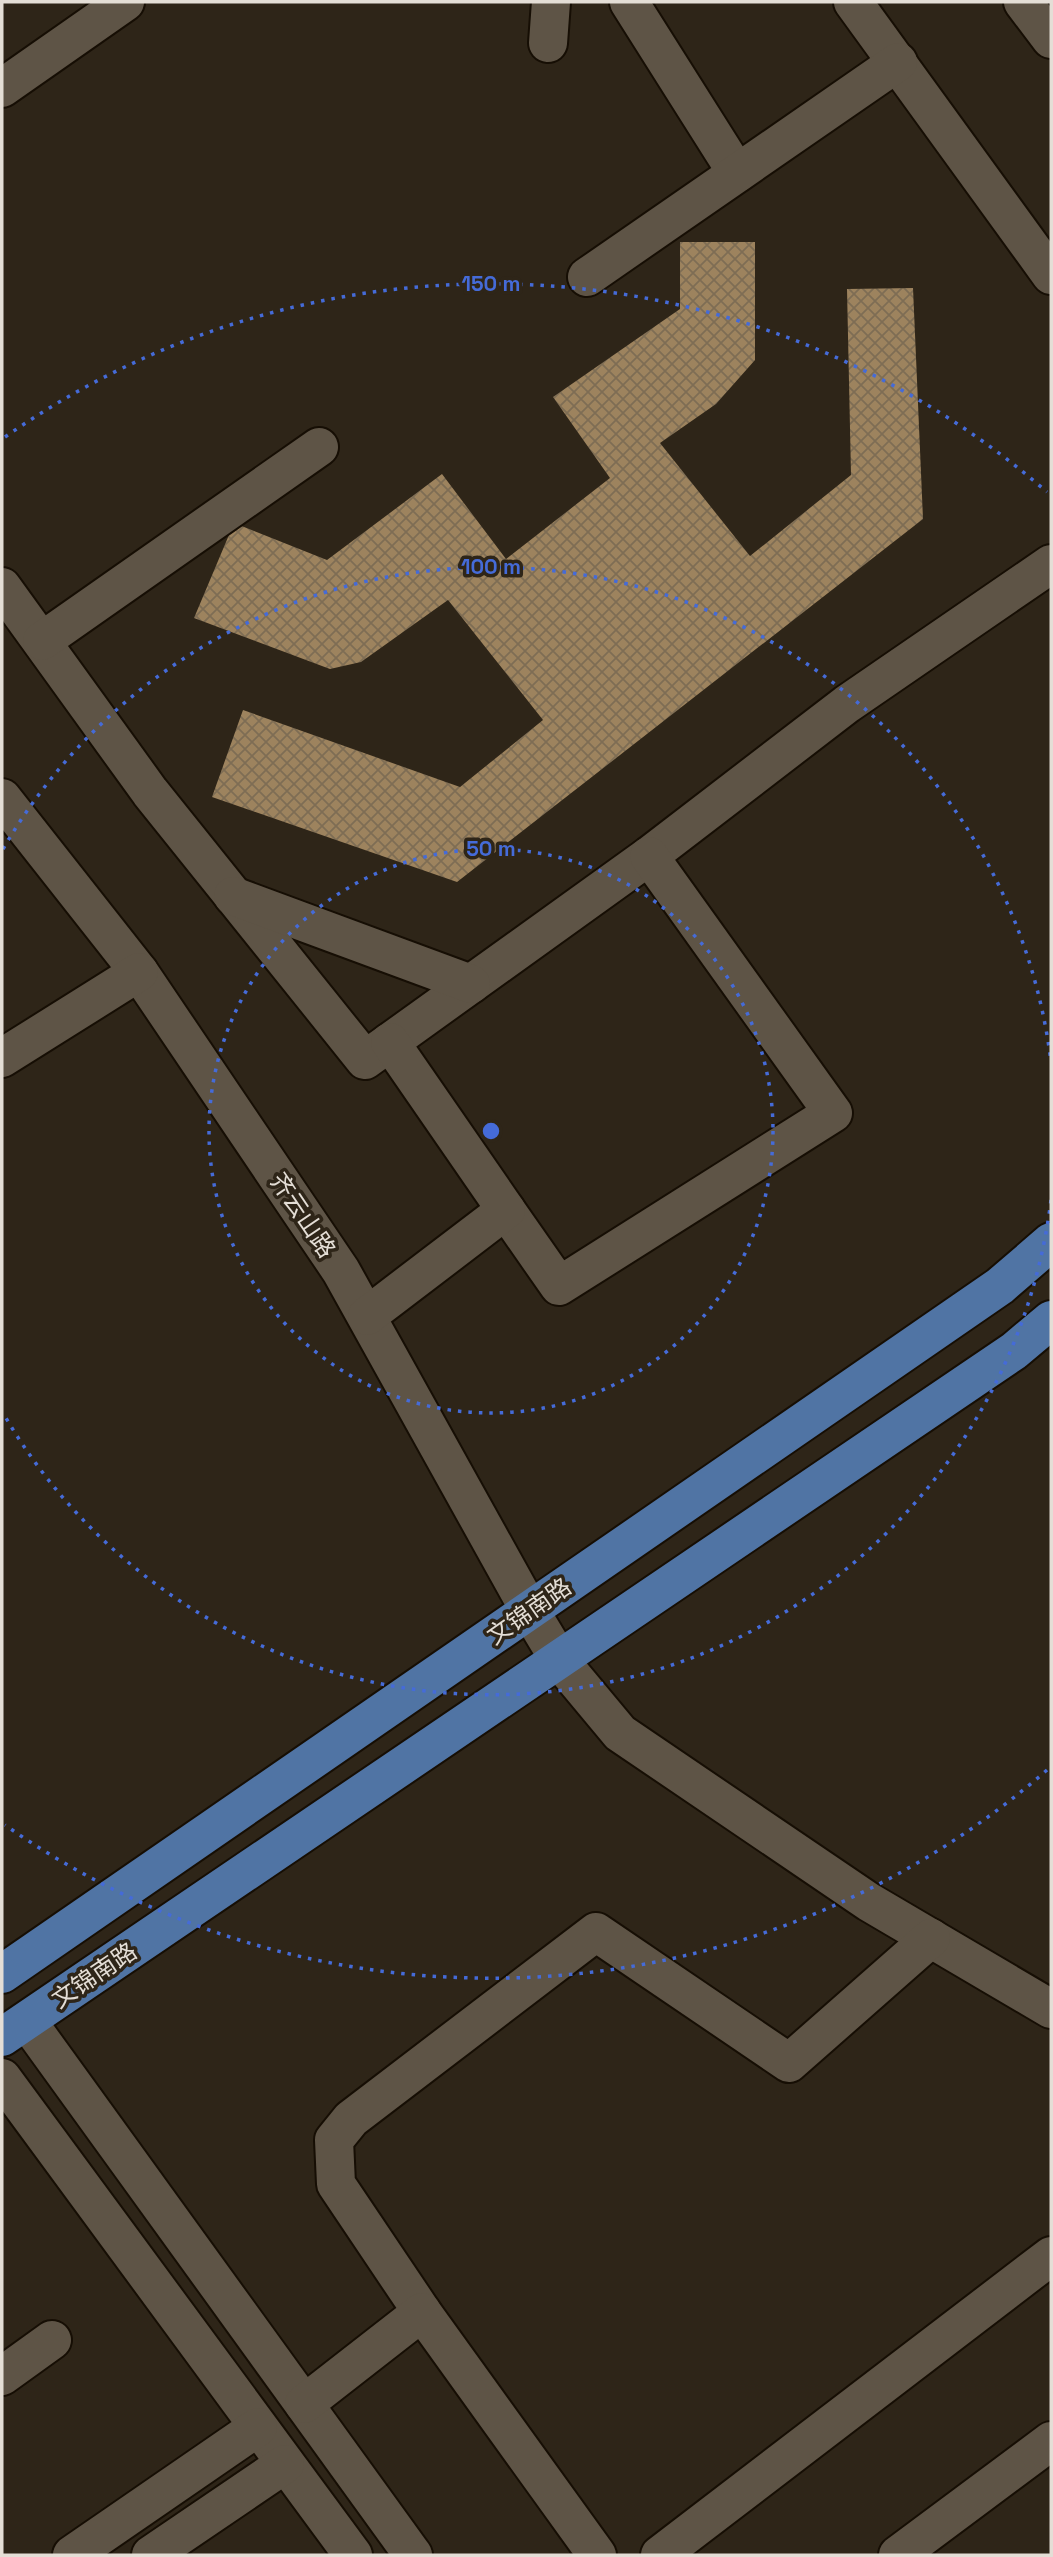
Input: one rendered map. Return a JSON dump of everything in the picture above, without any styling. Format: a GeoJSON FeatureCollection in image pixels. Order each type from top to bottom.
{"type":"FeatureCollection","features":[{"type":"Feature","properties":{"kind":"main road","name":"文锦南路"},"geometry":{"type":"LineString","coordinates":[[2,1974],[1000,1286],[1051,1242]]}},
{"type":"Feature","properties":{"kind":"main road","name":"文锦南路"},"geometry":{"type":"LineString","coordinates":[[14,2029],[1014,1352],[1051,1320]]}},
{"type":"Feature","properties":{"kind":"street"},"geometry":{"type":"LineString","coordinates":[[2,88],[125,2]]}},
{"type":"Feature","properties":{"kind":"street"},"geometry":{"type":"LineString","coordinates":[[548,43],[551,2]]}},
{"type":"Feature","properties":{"kind":"street"},"geometry":{"type":"LineString","coordinates":[[629,2],[737,173]]}},
{"type":"Feature","properties":{"kind":"street"},"geometry":{"type":"LineString","coordinates":[[853,2],[1051,275]]}},
{"type":"Feature","properties":{"kind":"street"},"geometry":{"type":"LineString","coordinates":[[1023,2],[1051,39]]}},
{"type":"Feature","properties":{"kind":"street"},"geometry":{"type":"LineString","coordinates":[[587,277],[898,62]]}},
{"type":"Feature","properties":{"kind":"street"},"geometry":{"type":"LineString","coordinates":[[42,641],[319,447]]}},
{"type":"Feature","properties":{"kind":"street"},"geometry":{"type":"LineString","coordinates":[[2,587],[150,792],[365,1060],[649,856],[847,704],[1051,564]]}},
{"type":"Feature","properties":{"kind":"street","name":"齐云山路"},"geometry":{"type":"LineString","coordinates":[[2,799],[139,972],[341,1271],[560,1661],[620,1733],[869,1902],[1051,2009]]}},
{"type":"Feature","properties":{"kind":"street"},"geometry":{"type":"LineString","coordinates":[[390,1042],[559,1286],[833,1113],[649,856]]}},
{"type":"Feature","properties":{"kind":"street"},"geometry":{"type":"LineString","coordinates":[[233,896],[471,984]]}},
{"type":"Feature","properties":{"kind":"street"},"geometry":{"type":"LineString","coordinates":[[2,1058],[139,972]]}},
{"type":"Feature","properties":{"kind":"street"},"geometry":{"type":"LineString","coordinates":[[367,1316],[506,1210]]}},
{"type":"Feature","properties":{"kind":"street"},"geometry":{"type":"LineString","coordinates":[[597,2555],[422,2312],[336,2184],[334,2140],[351,2119],[596,1931],[789,2063],[931,1938]]}},
{"type":"Feature","properties":{"kind":"street"},"geometry":{"type":"LineString","coordinates":[[14,2029],[309,2411],[413,2555]]}},
{"type":"Feature","properties":{"kind":"street"},"geometry":{"type":"LineString","coordinates":[[2,2078],[353,2555]]}},
{"type":"Feature","properties":{"kind":"street"},"geometry":{"type":"LineString","coordinates":[[660,2555],[1051,2256]]}},
{"type":"Feature","properties":{"kind":"street"},"geometry":{"type":"LineString","coordinates":[[150,2555],[422,2312]]}},
{"type":"Feature","properties":{"kind":"street"},"geometry":{"type":"LineString","coordinates":[[2,2376],[52,2340]]}},
{"type":"Feature","properties":{"kind":"street"},"geometry":{"type":"LineString","coordinates":[[898,2555],[1051,2441]]}},
{"type":"Feature","properties":{"kind":"street"},"geometry":{"type":"LineString","coordinates":[[72,2555],[272,2445]]}},
{"type":"Feature","properties":{"kind":"building"},"geometry":{"type":"Polygon","coordinates":[[[680,242],[755,242],[755,360],[716,404],[660,443],[750,556],[851,475],[847,289],[913,288],[923,519],[457,882],[212,797],[243,710],[460,787],[543,720],[448,600],[361,662],[330,669],[194,618],[234,523],[327,560],[442,474],[506,559],[610,478],[553,397],[680,309],[680,242]]]}}]}
